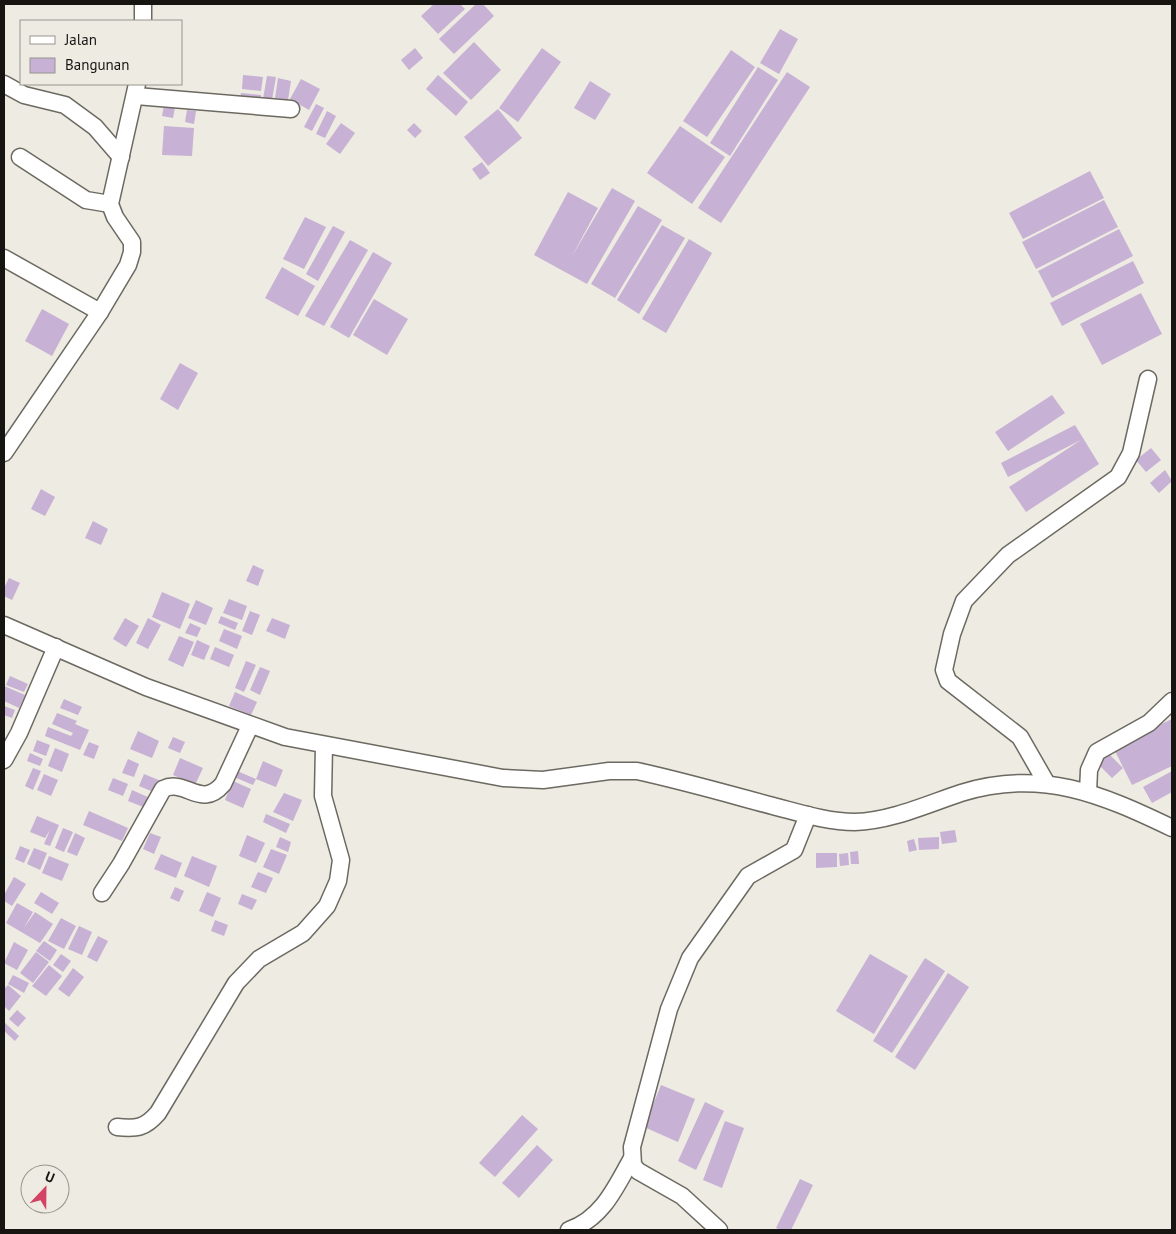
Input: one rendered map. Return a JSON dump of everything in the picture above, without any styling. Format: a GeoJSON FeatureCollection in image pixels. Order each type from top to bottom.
{"type":"FeatureCollection","features":[{"type":"Feature","properties":{"kind":"street"},"geometry":{"type":"LineString","coordinates":[[142,4],[143,20]]}},
{"type":"Feature","properties":{"kind":"street"},"geometry":{"type":"LineString","coordinates":[[4,84],[24,95],[65,105],[106,138],[121,157]]}},
{"type":"Feature","properties":{"kind":"street"},"geometry":{"type":"LineString","coordinates":[[4,453],[9,433],[100,312],[128,265],[132,252],[132,242],[115,217],[110,204],[137,90],[291,110]]}},
{"type":"Feature","properties":{"kind":"street"},"geometry":{"type":"LineString","coordinates":[[20,157],[86,200],[110,204]]}},
{"type":"Feature","properties":{"kind":"street"},"geometry":{"type":"LineString","coordinates":[[4,258],[100,312]]}},
{"type":"Feature","properties":{"kind":"street"},"geometry":{"type":"LineString","coordinates":[[1047,784],[1020,738],[948,681],[944,670],[952,634],[964,601],[1008,555],[1118,476],[1131,453],[1148,379]]}},
{"type":"Feature","properties":{"kind":"street"},"geometry":{"type":"LineString","coordinates":[[4,626],[146,686],[250,726],[324,746],[470,773],[529,780],[609,771],[637,771],[808,815],[844,821],[865,821],[905,812],[979,788],[1020,783],[1047,784],[1088,792],[1172,828]]}},
{"type":"Feature","properties":{"kind":"street"},"geometry":{"type":"LineString","coordinates":[[4,760],[20,732],[56,647]]}},
{"type":"Feature","properties":{"kind":"street"},"geometry":{"type":"LineString","coordinates":[[1088,792],[1089,770],[1098,752],[1149,723],[1172,701]]}},
{"type":"Feature","properties":{"kind":"street"},"geometry":{"type":"LineString","coordinates":[[102,893],[163,789],[178,787],[200,795],[217,791],[223,784],[250,726]]}},
{"type":"Feature","properties":{"kind":"street"},"geometry":{"type":"LineString","coordinates":[[118,1127],[141,1128],[149,1123],[158,1113],[236,982],[259,959],[303,933],[327,906],[338,881],[341,860],[323,796],[324,746]]}},
{"type":"Feature","properties":{"kind":"street"},"geometry":{"type":"LineString","coordinates":[[568,1230],[592,1219],[613,1192],[632,1158],[634,1138],[669,1009],[690,958],[748,876],[794,850],[808,815]]}},
{"type":"Feature","properties":{"kind":"street"},"geometry":{"type":"LineString","coordinates":[[632,1158],[638,1171],[682,1196],[720,1230]]}},
{"type":"Feature","properties":{"kind":"building"},"geometry":{"type":"Polygon","coordinates":[[[434,4],[460,4],[465,9],[438,34],[421,16],[434,4]]]}},
{"type":"Feature","properties":{"kind":"building"},"geometry":{"type":"Polygon","coordinates":[[[476,4],[483,4],[494,16],[454,54],[439,39],[476,4]]]}},
{"type":"Feature","properties":{"kind":"building"},"geometry":{"type":"Polygon","coordinates":[[[780,29],[798,39],[779,74],[760,63],[780,29]]]}},
{"type":"Feature","properties":{"kind":"building"},"geometry":{"type":"Polygon","coordinates":[[[474,42],[501,70],[471,100],[443,73],[474,42]]]}},
{"type":"Feature","properties":{"kind":"building"},"geometry":{"type":"Polygon","coordinates":[[[415,48],[423,58],[409,70],[401,60],[415,48]]]}},
{"type":"Feature","properties":{"kind":"building"},"geometry":{"type":"Polygon","coordinates":[[[542,48],[561,62],[518,122],[499,108],[542,48]]]}},
{"type":"Feature","properties":{"kind":"building"},"geometry":{"type":"Polygon","coordinates":[[[731,50],[755,67],[707,137],[683,121],[731,50]]]}},
{"type":"Feature","properties":{"kind":"building"},"geometry":{"type":"Polygon","coordinates":[[[758,67],[778,80],[730,156],[710,143],[758,67]]]}},
{"type":"Feature","properties":{"kind":"building"},"geometry":{"type":"Polygon","coordinates":[[[787,72],[810,87],[721,223],[698,208],[787,72]]]}},
{"type":"Feature","properties":{"kind":"building"},"geometry":{"type":"Polygon","coordinates":[[[243,75],[263,77],[261,91],[242,89],[243,75]]]}},
{"type":"Feature","properties":{"kind":"building"},"geometry":{"type":"Polygon","coordinates":[[[438,75],[468,102],[456,116],[426,89],[438,75]]]}},
{"type":"Feature","properties":{"kind":"building"},"geometry":{"type":"Polygon","coordinates":[[[267,76],[276,77],[272,100],[263,99],[267,76]]]}},
{"type":"Feature","properties":{"kind":"building"},"geometry":{"type":"Polygon","coordinates":[[[278,78],[291,81],[288,100],[275,98],[278,78]]]}},
{"type":"Feature","properties":{"kind":"building"},"geometry":{"type":"Polygon","coordinates":[[[301,79],[320,89],[309,110],[290,99],[301,79]]]}},
{"type":"Feature","properties":{"kind":"building"},"geometry":{"type":"Polygon","coordinates":[[[590,81],[611,94],[595,120],[574,108],[590,81]]]}},
{"type":"Feature","properties":{"kind":"building"},"geometry":{"type":"Polygon","coordinates":[[[241,93],[261,95],[261,104],[240,102],[241,93]]]}},
{"type":"Feature","properties":{"kind":"building"},"geometry":{"type":"Polygon","coordinates":[[[165,100],[176,102],[173,118],[162,116],[165,100]]]}},
{"type":"Feature","properties":{"kind":"building"},"geometry":{"type":"Polygon","coordinates":[[[316,104],[324,108],[312,131],[304,127],[316,104]]]}},
{"type":"Feature","properties":{"kind":"building"},"geometry":{"type":"Polygon","coordinates":[[[498,109],[522,138],[488,166],[464,137],[498,109]]]}},
{"type":"Feature","properties":{"kind":"building"},"geometry":{"type":"Polygon","coordinates":[[[187,110],[196,111],[194,124],[185,122],[187,110]]]}},
{"type":"Feature","properties":{"kind":"building"},"geometry":{"type":"Polygon","coordinates":[[[327,111],[336,116],[325,138],[316,134],[327,111]]]}},
{"type":"Feature","properties":{"kind":"building"},"geometry":{"type":"Polygon","coordinates":[[[341,123],[355,133],[340,154],[326,144],[341,123]]]}},
{"type":"Feature","properties":{"kind":"building"},"geometry":{"type":"Polygon","coordinates":[[[414,123],[422,131],[415,138],[407,130],[414,123]]]}},
{"type":"Feature","properties":{"kind":"building"},"geometry":{"type":"Polygon","coordinates":[[[164,126],[194,128],[192,156],[162,155],[164,126]]]}},
{"type":"Feature","properties":{"kind":"building"},"geometry":{"type":"Polygon","coordinates":[[[680,126],[725,157],[692,204],[647,173],[680,126]]]}},
{"type":"Feature","properties":{"kind":"building"},"geometry":{"type":"Polygon","coordinates":[[[482,162],[490,173],[480,180],[472,169],[482,162]]]}},
{"type":"Feature","properties":{"kind":"building"},"geometry":{"type":"Polygon","coordinates":[[[1090,171],[1104,198],[1023,239],[1009,213],[1090,171]]]}},
{"type":"Feature","properties":{"kind":"building"},"geometry":{"type":"Polygon","coordinates":[[[612,188],[635,201],[587,284],[534,255],[568,192],[598,208],[571,258],[612,188]]]}},
{"type":"Feature","properties":{"kind":"building"},"geometry":{"type":"Polygon","coordinates":[[[1104,200],[1118,227],[1036,269],[1022,242],[1104,200]]]}},
{"type":"Feature","properties":{"kind":"building"},"geometry":{"type":"Polygon","coordinates":[[[638,206],[662,220],[615,298],[591,284],[638,206]]]}},
{"type":"Feature","properties":{"kind":"building"},"geometry":{"type":"Polygon","coordinates":[[[305,217],[326,227],[304,269],[283,259],[305,217]]]}},
{"type":"Feature","properties":{"kind":"building"},"geometry":{"type":"Polygon","coordinates":[[[662,225],[685,238],[639,314],[617,300],[662,225]]]}},
{"type":"Feature","properties":{"kind":"building"},"geometry":{"type":"Polygon","coordinates":[[[333,226],[345,232],[318,281],[306,274],[333,226]]]}},
{"type":"Feature","properties":{"kind":"building"},"geometry":{"type":"Polygon","coordinates":[[[1119,229],[1133,256],[1052,298],[1038,271],[1119,229]]]}},
{"type":"Feature","properties":{"kind":"building"},"geometry":{"type":"Polygon","coordinates":[[[689,239],[712,253],[666,333],[642,319],[689,239]]]}},
{"type":"Feature","properties":{"kind":"building"},"geometry":{"type":"Polygon","coordinates":[[[350,240],[368,250],[324,326],[305,316],[350,240]]]}},
{"type":"Feature","properties":{"kind":"building"},"geometry":{"type":"Polygon","coordinates":[[[373,252],[392,263],[349,338],[330,327],[373,252]]]}},
{"type":"Feature","properties":{"kind":"building"},"geometry":{"type":"Polygon","coordinates":[[[1133,261],[1144,283],[1062,326],[1050,303],[1133,261]]]}},
{"type":"Feature","properties":{"kind":"building"},"geometry":{"type":"Polygon","coordinates":[[[282,267],[315,286],[298,316],[265,298],[282,267]]]}},
{"type":"Feature","properties":{"kind":"building"},"geometry":{"type":"Polygon","coordinates":[[[1141,293],[1162,334],[1102,365],[1080,324],[1141,293]]]}},
{"type":"Feature","properties":{"kind":"building"},"geometry":{"type":"Polygon","coordinates":[[[374,299],[408,319],[387,355],[353,335],[374,299]]]}},
{"type":"Feature","properties":{"kind":"building"},"geometry":{"type":"Polygon","coordinates":[[[42,309],[69,324],[52,356],[25,341],[42,309]]]}},
{"type":"Feature","properties":{"kind":"building"},"geometry":{"type":"Polygon","coordinates":[[[180,363],[198,373],[178,410],[160,399],[180,363]]]}},
{"type":"Feature","properties":{"kind":"building"},"geometry":{"type":"Polygon","coordinates":[[[1052,395],[1065,413],[1008,451],[995,432],[1052,395]]]}},
{"type":"Feature","properties":{"kind":"building"},"geometry":{"type":"Polygon","coordinates":[[[1075,425],[1099,464],[1026,512],[1009,487],[1081,440],[1008,477],[1001,463],[1075,425]]]}},
{"type":"Feature","properties":{"kind":"building"},"geometry":{"type":"Polygon","coordinates":[[[1151,448],[1161,460],[1146,472],[1136,460],[1151,448]]]}},
{"type":"Feature","properties":{"kind":"building"},"geometry":{"type":"Polygon","coordinates":[[[1165,470],[1172,481],[1159,493],[1150,483],[1165,470]]]}},
{"type":"Feature","properties":{"kind":"building"},"geometry":{"type":"Polygon","coordinates":[[[41,489],[55,497],[45,516],[31,509],[41,489]]]}},
{"type":"Feature","properties":{"kind":"building"},"geometry":{"type":"Polygon","coordinates":[[[93,521],[108,529],[101,545],[85,538],[93,521]]]}},
{"type":"Feature","properties":{"kind":"building"},"geometry":{"type":"Polygon","coordinates":[[[253,565],[264,570],[258,586],[246,581],[253,565]]]}},
{"type":"Feature","properties":{"kind":"building"},"geometry":{"type":"Polygon","coordinates":[[[9,578],[20,583],[12,600],[4,596],[4,588],[9,578]]]}},
{"type":"Feature","properties":{"kind":"building"},"geometry":{"type":"Polygon","coordinates":[[[162,592],[190,604],[180,629],[152,617],[162,592]]]}},
{"type":"Feature","properties":{"kind":"building"},"geometry":{"type":"Polygon","coordinates":[[[229,599],[247,606],[242,620],[223,613],[229,599]]]}},
{"type":"Feature","properties":{"kind":"building"},"geometry":{"type":"Polygon","coordinates":[[[196,600],[213,608],[206,625],[188,618],[196,600]]]}},
{"type":"Feature","properties":{"kind":"building"},"geometry":{"type":"Polygon","coordinates":[[[250,611],[260,615],[252,635],[242,631],[250,611]]]}},
{"type":"Feature","properties":{"kind":"building"},"geometry":{"type":"Polygon","coordinates":[[[221,616],[238,623],[235,630],[218,623],[221,616]]]}},
{"type":"Feature","properties":{"kind":"building"},"geometry":{"type":"Polygon","coordinates":[[[125,618],[139,626],[126,647],[113,639],[125,618]]]}},
{"type":"Feature","properties":{"kind":"building"},"geometry":{"type":"Polygon","coordinates":[[[148,618],[161,625],[148,649],[136,643],[148,618]]]}},
{"type":"Feature","properties":{"kind":"building"},"geometry":{"type":"Polygon","coordinates":[[[272,618],[290,625],[285,639],[266,631],[272,618]]]}},
{"type":"Feature","properties":{"kind":"building"},"geometry":{"type":"Polygon","coordinates":[[[190,623],[201,628],[197,637],[185,633],[190,623]]]}},
{"type":"Feature","properties":{"kind":"building"},"geometry":{"type":"Polygon","coordinates":[[[224,629],[242,636],[237,649],[219,641],[224,629]]]}},
{"type":"Feature","properties":{"kind":"building"},"geometry":{"type":"Polygon","coordinates":[[[179,636],[194,642],[183,667],[168,660],[179,636]]]}},
{"type":"Feature","properties":{"kind":"building"},"geometry":{"type":"Polygon","coordinates":[[[197,640],[210,646],[204,660],[191,655],[197,640]]]}},
{"type":"Feature","properties":{"kind":"building"},"geometry":{"type":"Polygon","coordinates":[[[215,647],[234,655],[229,667],[210,659],[215,647]]]}},
{"type":"Feature","properties":{"kind":"building"},"geometry":{"type":"Polygon","coordinates":[[[246,661],[256,665],[244,692],[235,688],[246,661]]]}},
{"type":"Feature","properties":{"kind":"building"},"geometry":{"type":"Polygon","coordinates":[[[260,667],[270,671],[260,695],[250,690],[260,667]]]}},
{"type":"Feature","properties":{"kind":"building"},"geometry":{"type":"Polygon","coordinates":[[[10,676],[28,684],[24,692],[6,685],[10,676]]]}},
{"type":"Feature","properties":{"kind":"building"},"geometry":{"type":"Polygon","coordinates":[[[4,686],[25,695],[19,708],[4,701],[4,686]]]}},
{"type":"Feature","properties":{"kind":"building"},"geometry":{"type":"Polygon","coordinates":[[[235,692],[257,702],[251,715],[229,706],[235,692]]]}},
{"type":"Feature","properties":{"kind":"building"},"geometry":{"type":"Polygon","coordinates":[[[64,699],[82,707],[78,715],[60,708],[64,699]]]}},
{"type":"Feature","properties":{"kind":"building"},"geometry":{"type":"Polygon","coordinates":[[[4,706],[15,710],[12,718],[4,715],[4,706]]]}},
{"type":"Feature","properties":{"kind":"building"},"geometry":{"type":"Polygon","coordinates":[[[57,713],[77,721],[75,724],[89,730],[80,750],[45,736],[48,727],[71,736],[73,733],[52,724],[57,713]]]}},
{"type":"Feature","properties":{"kind":"building"},"geometry":{"type":"Polygon","coordinates":[[[1172,719],[1172,766],[1132,785],[1113,747],[1172,719]]]}},
{"type":"Feature","properties":{"kind":"building"},"geometry":{"type":"Polygon","coordinates":[[[138,731],[159,741],[152,758],[130,749],[138,731]]]}},
{"type":"Feature","properties":{"kind":"building"},"geometry":{"type":"Polygon","coordinates":[[[173,737],[185,742],[180,753],[168,748],[173,737]]]}},
{"type":"Feature","properties":{"kind":"building"},"geometry":{"type":"Polygon","coordinates":[[[37,740],[50,745],[46,756],[33,751],[37,740]]]}},
{"type":"Feature","properties":{"kind":"building"},"geometry":{"type":"Polygon","coordinates":[[[89,742],[99,746],[94,759],[83,755],[89,742]]]}},
{"type":"Feature","properties":{"kind":"building"},"geometry":{"type":"Polygon","coordinates":[[[55,748],[69,754],[62,772],[48,766],[55,748]]]}},
{"type":"Feature","properties":{"kind":"building"},"geometry":{"type":"Polygon","coordinates":[[[1106,751],[1123,768],[1112,778],[1096,762],[1106,751]]]}},
{"type":"Feature","properties":{"kind":"building"},"geometry":{"type":"Polygon","coordinates":[[[30,753],[43,759],[40,766],[27,761],[30,753]]]}},
{"type":"Feature","properties":{"kind":"building"},"geometry":{"type":"Polygon","coordinates":[[[180,758],[203,768],[195,785],[173,775],[180,758]]]}},
{"type":"Feature","properties":{"kind":"building"},"geometry":{"type":"Polygon","coordinates":[[[128,759],[139,764],[134,777],[122,773],[128,759]]]}},
{"type":"Feature","properties":{"kind":"building"},"geometry":{"type":"Polygon","coordinates":[[[263,761],[283,770],[276,787],[256,779],[263,761]]]}},
{"type":"Feature","properties":{"kind":"building"},"geometry":{"type":"Polygon","coordinates":[[[33,768],[41,771],[33,790],[25,786],[33,768]]]}},
{"type":"Feature","properties":{"kind":"building"},"geometry":{"type":"Polygon","coordinates":[[[237,771],[256,779],[253,785],[234,777],[237,771]]]}},
{"type":"Feature","properties":{"kind":"building"},"geometry":{"type":"Polygon","coordinates":[[[1172,771],[1172,792],[1152,803],[1143,787],[1172,771]]]}},
{"type":"Feature","properties":{"kind":"building"},"geometry":{"type":"Polygon","coordinates":[[[44,774],[58,780],[51,796],[37,790],[44,774]]]}},
{"type":"Feature","properties":{"kind":"building"},"geometry":{"type":"Polygon","coordinates":[[[144,774],[161,781],[156,793],[139,786],[144,774]]]}},
{"type":"Feature","properties":{"kind":"building"},"geometry":{"type":"Polygon","coordinates":[[[113,778],[128,784],[123,796],[108,790],[113,778]]]}},
{"type":"Feature","properties":{"kind":"building"},"geometry":{"type":"Polygon","coordinates":[[[233,781],[251,789],[243,808],[225,800],[233,781]]]}},
{"type":"Feature","properties":{"kind":"building"},"geometry":{"type":"Polygon","coordinates":[[[132,790],[150,798],[146,808],[128,801],[132,790]]]}},
{"type":"Feature","properties":{"kind":"building"},"geometry":{"type":"Polygon","coordinates":[[[284,793],[302,800],[293,821],[273,812],[284,793]]]}},
{"type":"Feature","properties":{"kind":"building"},"geometry":{"type":"Polygon","coordinates":[[[89,811],[128,828],[122,841],[83,825],[89,811]]]}},
{"type":"Feature","properties":{"kind":"building"},"geometry":{"type":"Polygon","coordinates":[[[266,814],[290,824],[286,833],[263,822],[266,814]]]}},
{"type":"Feature","properties":{"kind":"building"},"geometry":{"type":"Polygon","coordinates":[[[37,816],[59,825],[50,846],[44,844],[50,830],[45,838],[30,832],[37,816]]]}},
{"type":"Feature","properties":{"kind":"building"},"geometry":{"type":"Polygon","coordinates":[[[63,828],[73,832],[64,852],[55,848],[63,828]]]}},
{"type":"Feature","properties":{"kind":"building"},"geometry":{"type":"Polygon","coordinates":[[[955,830],[957,842],[942,844],[940,832],[955,830]]]}},
{"type":"Feature","properties":{"kind":"building"},"geometry":{"type":"Polygon","coordinates":[[[75,833],[85,838],[77,856],[67,852],[75,833]]]}},
{"type":"Feature","properties":{"kind":"building"},"geometry":{"type":"Polygon","coordinates":[[[150,833],[161,837],[154,854],[143,849],[150,833]]]}},
{"type":"Feature","properties":{"kind":"building"},"geometry":{"type":"Polygon","coordinates":[[[247,835],[265,843],[256,863],[239,856],[247,835]]]}},
{"type":"Feature","properties":{"kind":"building"},"geometry":{"type":"Polygon","coordinates":[[[280,837],[291,842],[288,852],[276,847],[280,837]]]}},
{"type":"Feature","properties":{"kind":"building"},"geometry":{"type":"Polygon","coordinates":[[[939,837],[939,849],[919,850],[918,838],[939,837]]]}},
{"type":"Feature","properties":{"kind":"building"},"geometry":{"type":"Polygon","coordinates":[[[914,839],[917,850],[909,852],[907,841],[914,839]]]}},
{"type":"Feature","properties":{"kind":"building"},"geometry":{"type":"Polygon","coordinates":[[[20,846],[30,850],[24,863],[15,859],[20,846]]]}},
{"type":"Feature","properties":{"kind":"building"},"geometry":{"type":"Polygon","coordinates":[[[34,848],[47,853],[40,870],[27,864],[34,848]]]}},
{"type":"Feature","properties":{"kind":"building"},"geometry":{"type":"Polygon","coordinates":[[[271,849],[287,855],[279,874],[263,867],[271,849]]]}},
{"type":"Feature","properties":{"kind":"building"},"geometry":{"type":"Polygon","coordinates":[[[858,851],[859,864],[851,864],[850,852],[858,851]]]}},
{"type":"Feature","properties":{"kind":"building"},"geometry":{"type":"Polygon","coordinates":[[[816,853],[837,853],[837,867],[816,868],[816,853]]]}},
{"type":"Feature","properties":{"kind":"building"},"geometry":{"type":"Polygon","coordinates":[[[848,853],[849,865],[840,866],[839,854],[848,853]]]}},
{"type":"Feature","properties":{"kind":"building"},"geometry":{"type":"Polygon","coordinates":[[[161,854],[182,863],[176,878],[154,869],[161,854]]]}},
{"type":"Feature","properties":{"kind":"building"},"geometry":{"type":"Polygon","coordinates":[[[49,856],[69,864],[62,881],[42,873],[49,856]]]}},
{"type":"Feature","properties":{"kind":"building"},"geometry":{"type":"Polygon","coordinates":[[[192,856],[217,866],[209,887],[184,876],[192,856]]]}},
{"type":"Feature","properties":{"kind":"building"},"geometry":{"type":"Polygon","coordinates":[[[258,872],[273,878],[266,893],[251,887],[258,872]]]}},
{"type":"Feature","properties":{"kind":"building"},"geometry":{"type":"Polygon","coordinates":[[[14,877],[26,884],[12,906],[4,901],[4,895],[14,877]]]}},
{"type":"Feature","properties":{"kind":"building"},"geometry":{"type":"Polygon","coordinates":[[[175,887],[184,891],[179,902],[170,898],[175,887]]]}},
{"type":"Feature","properties":{"kind":"building"},"geometry":{"type":"Polygon","coordinates":[[[41,892],[59,903],[52,914],[34,903],[41,892]]]}},
{"type":"Feature","properties":{"kind":"building"},"geometry":{"type":"Polygon","coordinates":[[[207,892],[221,898],[213,917],[199,911],[207,892]]]}},
{"type":"Feature","properties":{"kind":"building"},"geometry":{"type":"Polygon","coordinates":[[[242,894],[257,900],[252,910],[238,904],[242,894]]]}},
{"type":"Feature","properties":{"kind":"building"},"geometry":{"type":"Polygon","coordinates":[[[17,903],[33,912],[24,928],[35,912],[53,924],[40,943],[6,923],[17,903]]]}},
{"type":"Feature","properties":{"kind":"building"},"geometry":{"type":"Polygon","coordinates":[[[61,918],[76,926],[64,949],[48,941],[61,918]]]}},
{"type":"Feature","properties":{"kind":"building"},"geometry":{"type":"Polygon","coordinates":[[[215,920],[228,925],[224,936],[211,931],[215,920]]]}},
{"type":"Feature","properties":{"kind":"building"},"geometry":{"type":"Polygon","coordinates":[[[79,926],[92,932],[82,955],[68,949],[79,926]]]}},
{"type":"Feature","properties":{"kind":"building"},"geometry":{"type":"Polygon","coordinates":[[[98,936],[108,941],[97,962],[87,957],[98,936]]]}},
{"type":"Feature","properties":{"kind":"building"},"geometry":{"type":"Polygon","coordinates":[[[44,941],[57,950],[50,961],[36,951],[44,941]]]}},
{"type":"Feature","properties":{"kind":"building"},"geometry":{"type":"Polygon","coordinates":[[[14,942],[28,950],[17,970],[4,963],[14,942]]]}},
{"type":"Feature","properties":{"kind":"building"},"geometry":{"type":"Polygon","coordinates":[[[36,952],[49,962],[33,983],[20,973],[36,952]]]}},
{"type":"Feature","properties":{"kind":"building"},"geometry":{"type":"Polygon","coordinates":[[[61,954],[71,961],[63,972],[53,965],[61,954]]]}},
{"type":"Feature","properties":{"kind":"building"},"geometry":{"type":"Polygon","coordinates":[[[870,954],[908,976],[874,1034],[836,1011],[870,954]]]}},
{"type":"Feature","properties":{"kind":"building"},"geometry":{"type":"Polygon","coordinates":[[[925,958],[945,971],[892,1053],[873,1041],[925,958]]]}},
{"type":"Feature","properties":{"kind":"building"},"geometry":{"type":"Polygon","coordinates":[[[49,965],[62,976],[46,996],[32,986],[49,965]]]}},
{"type":"Feature","properties":{"kind":"building"},"geometry":{"type":"Polygon","coordinates":[[[73,968],[84,977],[69,997],[58,989],[73,968]]]}},
{"type":"Feature","properties":{"kind":"building"},"geometry":{"type":"Polygon","coordinates":[[[948,973],[969,987],[915,1070],[895,1057],[948,973]]]}},
{"type":"Feature","properties":{"kind":"building"},"geometry":{"type":"Polygon","coordinates":[[[13,975],[29,983],[24,993],[8,984],[13,975]]]}},
{"type":"Feature","properties":{"kind":"building"},"geometry":{"type":"Polygon","coordinates":[[[8,985],[21,996],[9,1011],[4,1006],[4,989],[8,985]]]}},
{"type":"Feature","properties":{"kind":"building"},"geometry":{"type":"Polygon","coordinates":[[[17,1010],[26,1018],[18,1027],[9,1019],[17,1010]]]}},
{"type":"Feature","properties":{"kind":"building"},"geometry":{"type":"Polygon","coordinates":[[[4,1022],[19,1036],[15,1041],[4,1031],[4,1022]]]}},
{"type":"Feature","properties":{"kind":"building"},"geometry":{"type":"Polygon","coordinates":[[[661,1085],[695,1099],[678,1142],[644,1127],[661,1085]]]}},
{"type":"Feature","properties":{"kind":"building"},"geometry":{"type":"Polygon","coordinates":[[[705,1102],[724,1111],[696,1170],[678,1161],[705,1102]]]}},
{"type":"Feature","properties":{"kind":"building"},"geometry":{"type":"Polygon","coordinates":[[[522,1115],[538,1129],[495,1177],[479,1163],[522,1115]]]}},
{"type":"Feature","properties":{"kind":"building"},"geometry":{"type":"Polygon","coordinates":[[[725,1121],[744,1128],[722,1188],[703,1180],[725,1121]]]}},
{"type":"Feature","properties":{"kind":"building"},"geometry":{"type":"Polygon","coordinates":[[[537,1145],[553,1160],[519,1198],[502,1183],[537,1145]]]}},
{"type":"Feature","properties":{"kind":"building"},"geometry":{"type":"Polygon","coordinates":[[[800,1179],[813,1185],[791,1230],[776,1228],[800,1179]]]}}]}
